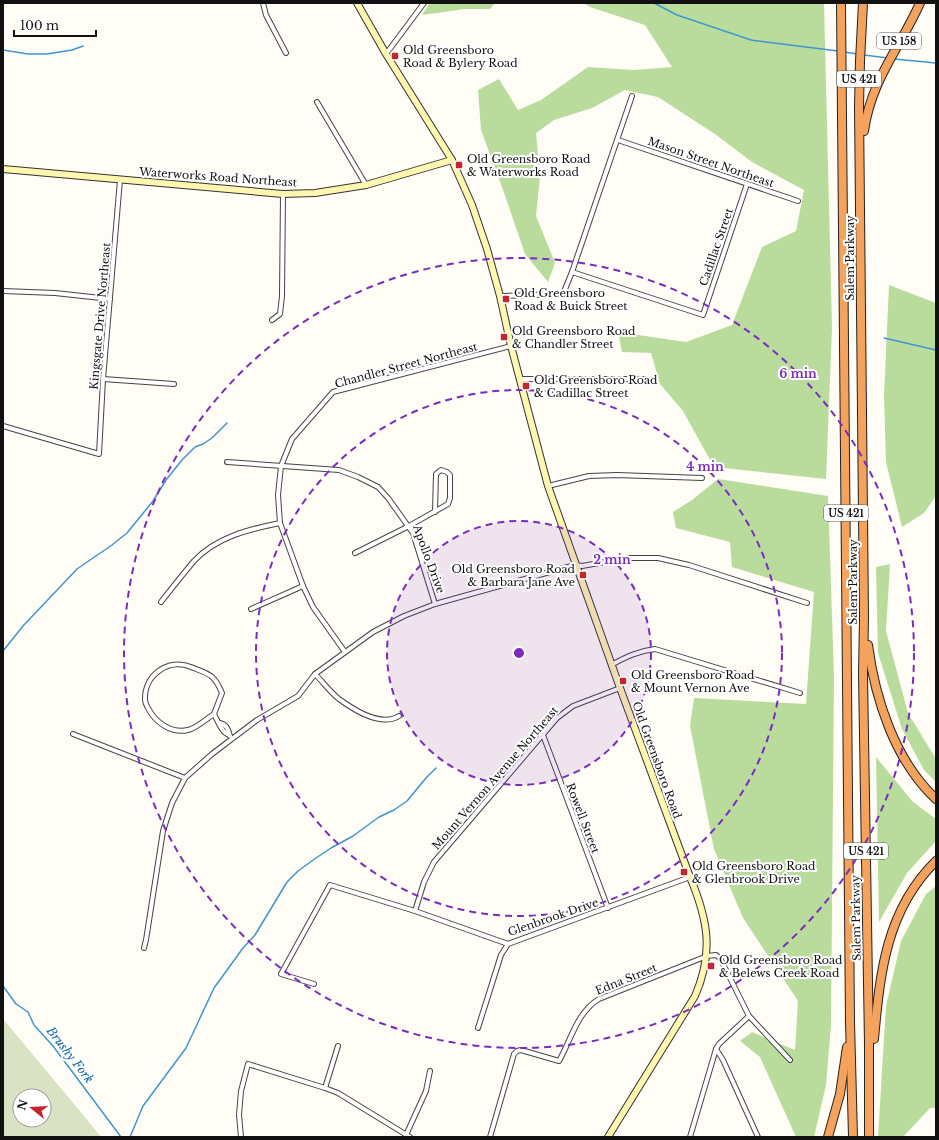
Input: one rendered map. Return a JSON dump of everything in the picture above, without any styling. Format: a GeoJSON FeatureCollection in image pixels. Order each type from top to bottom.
{"type":"FeatureCollection","features":[{"type":"Feature","properties":{"kind":"highway","name":"Salem Parkway"},"geometry":{"type":"LineString","coordinates":[[841,3],[850,1022],[853,1137]]}},
{"type":"Feature","properties":{"kind":"highway","name":"Salem Parkway"},"geometry":{"type":"LineString","coordinates":[[863,3],[859,90],[864,617],[863,674],[869,1085],[868,1137]]}},
{"type":"Feature","properties":{"kind":"highway","name":"US 158"},"geometry":{"type":"LineString","coordinates":[[860,156],[866,117],[874,90],[920,3]]}},
{"type":"Feature","properties":{"kind":"highway"},"geometry":{"type":"LineString","coordinates":[[864,617],[874,677],[887,720],[910,767],[922,785],[936,799]]}},
{"type":"Feature","properties":{"kind":"highway"},"geometry":{"type":"LineString","coordinates":[[869,1085],[878,992],[889,940],[906,898],[917,882],[936,861]]}},
{"type":"Feature","properties":{"kind":"highway"},"geometry":{"type":"LineString","coordinates":[[828,1137],[840,1094],[850,1022]]}},
{"type":"Feature","properties":{"kind":"street"},"geometry":{"type":"LineString","coordinates":[[263,3],[266,15],[286,53]]}},
{"type":"Feature","properties":{"kind":"street","name":"Old Greensboro Road"},"geometry":{"type":"LineString","coordinates":[[357,3],[386,54],[452,160],[472,205],[487,249],[500,296],[511,346],[548,486],[611,665],[700,902],[706,926],[707,956],[702,981],[695,996],[608,1137]]}},
{"type":"Feature","properties":{"kind":"street"},"geometry":{"type":"LineString","coordinates":[[386,54],[424,3]]}},
{"type":"Feature","properties":{"kind":"street"},"geometry":{"type":"LineString","coordinates":[[500,296],[563,294],[618,140],[632,96]]}},
{"type":"Feature","properties":{"kind":"street"},"geometry":{"type":"LineString","coordinates":[[317,102],[366,185]]}},
{"type":"Feature","properties":{"kind":"street","name":"Mason Street Northeast"},"geometry":{"type":"LineString","coordinates":[[618,140],[798,201]]}},
{"type":"Feature","properties":{"kind":"street","name":"Waterworks Road Northeast"},"geometry":{"type":"LineString","coordinates":[[3,169],[283,194],[315,193],[366,185],[452,160]]}},
{"type":"Feature","properties":{"kind":"street","name":"Kingsgate Drive Northeast"},"geometry":{"type":"LineString","coordinates":[[3,426],[99,454],[103,379],[120,180]]}},
{"type":"Feature","properties":{"kind":"street","name":"Cadillac Street"},"geometry":{"type":"LineString","coordinates":[[572,272],[703,315],[747,184]]}},
{"type":"Feature","properties":{"kind":"street"},"geometry":{"type":"LineString","coordinates":[[272,320],[280,314],[282,296],[283,194]]}},
{"type":"Feature","properties":{"kind":"street"},"geometry":{"type":"LineString","coordinates":[[3,290],[55,293],[110,299]]}},
{"type":"Feature","properties":{"kind":"street","name":"Chandler Street Northeast"},"geometry":{"type":"LineString","coordinates":[[345,652],[313,607],[303,586],[280,524],[278,495],[281,466],[292,439],[333,392],[511,346]]}},
{"type":"Feature","properties":{"kind":"street"},"geometry":{"type":"LineString","coordinates":[[103,379],[174,384]]}},
{"type":"Feature","properties":{"kind":"street"},"geometry":{"type":"LineString","coordinates":[[520,379],[644,379]]}},
{"type":"Feature","properties":{"kind":"street","name":"Apollo Drive"},"geometry":{"type":"LineString","coordinates":[[226,462],[339,470],[369,482],[384,492],[413,533],[436,604]]}},
{"type":"Feature","properties":{"kind":"street"},"geometry":{"type":"LineString","coordinates":[[355,553],[409,526],[435,512],[448,504],[450,498],[450,475],[441,470],[436,474],[435,512]]}},
{"type":"Feature","properties":{"kind":"street"},"geometry":{"type":"LineString","coordinates":[[548,486],[589,476],[610,475],[702,478]]}},
{"type":"Feature","properties":{"kind":"street"},"geometry":{"type":"LineString","coordinates":[[161,602],[195,560],[212,546],[235,535],[260,527],[280,524]]}},
{"type":"Feature","properties":{"kind":"street"},"geometry":{"type":"LineString","coordinates":[[144,948],[163,831],[172,803],[185,778],[212,754],[257,720],[298,696],[315,674],[373,632],[404,616],[436,604],[575,565],[582,566],[628,558],[658,558],[689,565],[807,603]]}},
{"type":"Feature","properties":{"kind":"street"},"geometry":{"type":"LineString","coordinates":[[250,609],[303,586]]}},
{"type":"Feature","properties":{"kind":"street"},"geometry":{"type":"LineString","coordinates":[[611,665],[630,655],[644,650],[655,649],[800,692]]}},
{"type":"Feature","properties":{"kind":"street"},"geometry":{"type":"LineString","coordinates":[[176,664],[188,666],[208,673],[216,681],[222,693],[214,714],[187,730],[174,730],[160,724],[151,714],[144,701],[147,687],[152,676],[164,667],[176,664]]}},
{"type":"Feature","properties":{"kind":"street"},"geometry":{"type":"LineString","coordinates":[[315,674],[338,698],[363,713],[381,719],[392,720],[399,716]]}},
{"type":"Feature","properties":{"kind":"street","name":"Mount Vernon Avenue Northeast"},"geometry":{"type":"LineString","coordinates":[[415,911],[424,882],[434,862],[557,718],[573,706],[620,688]]}},
{"type":"Feature","properties":{"kind":"street"},"geometry":{"type":"LineString","coordinates":[[214,714],[220,723],[220,727],[226,734],[229,734],[232,740]]}},
{"type":"Feature","properties":{"kind":"street"},"geometry":{"type":"LineString","coordinates":[[73,734],[185,778]]}},
{"type":"Feature","properties":{"kind":"street","name":"Rowell Street"},"geometry":{"type":"LineString","coordinates":[[543,735],[554,768],[608,908]]}},
{"type":"Feature","properties":{"kind":"street","name":"Glenbrook Drive"},"geometry":{"type":"LineString","coordinates":[[314,984],[281,974],[330,885],[415,911],[508,944],[690,877]]}},
{"type":"Feature","properties":{"kind":"street"},"geometry":{"type":"LineString","coordinates":[[478,1028],[501,955],[508,944]]}},
{"type":"Feature","properties":{"kind":"street"},"geometry":{"type":"LineString","coordinates":[[707,956],[716,955],[720,958],[749,1016],[790,1060]]}},
{"type":"Feature","properties":{"kind":"street","name":"Edna Street"},"geometry":{"type":"LineString","coordinates":[[490,1137],[514,1054],[517,1051],[521,1050],[558,1061],[583,1012],[591,1004],[599,999],[707,956]]}},
{"type":"Feature","properties":{"kind":"street"},"geometry":{"type":"LineString","coordinates":[[690,1137],[716,1048],[749,1016]]}},
{"type":"Feature","properties":{"kind":"street"},"geometry":{"type":"LineString","coordinates":[[325,1088],[338,1046]]}},
{"type":"Feature","properties":{"kind":"street"},"geometry":{"type":"LineString","coordinates":[[716,1048],[723,1060],[758,1137]]}},
{"type":"Feature","properties":{"kind":"street"},"geometry":{"type":"LineString","coordinates":[[241,1137],[239,1115],[241,1091],[248,1064],[338,1093],[408,1136],[426,1092],[430,1071]]}},
{"type":"Feature","properties":{"kind":"green space"},"geometry":{"type":"Polygon","coordinates":[[[430,3],[495,3],[490,9],[465,9],[422,15],[430,3]]]}},
{"type":"Feature","properties":{"kind":"green space"},"geometry":{"type":"Polygon","coordinates":[[[584,3],[824,3],[832,327],[826,479],[714,467],[683,411],[660,384],[651,353],[622,352],[618,332],[686,342],[732,325],[762,247],[796,231],[804,190],[752,162],[715,134],[658,97],[625,90],[592,108],[554,120],[536,133],[540,177],[536,216],[555,263],[548,282],[525,254],[481,130],[478,90],[499,79],[518,110],[541,100],[588,67],[634,70],[672,67],[645,25],[590,7],[584,3]]]}},
{"type":"Feature","properties":{"kind":"green space"},"geometry":{"type":"Polygon","coordinates":[[[889,285],[936,303],[936,496],[924,513],[902,527],[886,462],[884,396],[889,285]]]}},
{"type":"Feature","properties":{"kind":"green space"},"geometry":{"type":"Polygon","coordinates":[[[718,479],[828,496],[834,676],[831,1025],[826,1085],[814,1137],[796,1137],[760,1057],[740,1041],[752,1032],[795,1050],[798,1001],[743,918],[714,849],[690,726],[694,698],[806,704],[814,592],[732,567],[730,542],[676,528],[673,512],[692,500],[718,479]]]}},
{"type":"Feature","properties":{"kind":"green space"},"geometry":{"type":"Polygon","coordinates":[[[890,564],[886,631],[908,713],[936,759],[936,782],[924,770],[902,729],[878,653],[876,567],[890,564]]]}},
{"type":"Feature","properties":{"kind":"green space"},"geometry":{"type":"Polygon","coordinates":[[[876,757],[913,802],[936,819],[936,841],[907,873],[879,922],[876,757]]]}},
{"type":"Feature","properties":{"kind":"green space"},"geometry":{"type":"Polygon","coordinates":[[[936,886],[936,1108],[930,1108],[903,1137],[878,1137],[886,1006],[901,941],[926,894],[936,886]]]}},
{"type":"Feature","properties":{"kind":"green space"},"geometry":{"type":"Polygon","coordinates":[[[3,1019],[84,1116],[101,1137],[3,1137],[3,1019]]]}},
{"type":"Feature","properties":{"kind":"waterway"},"geometry":{"type":"LineString","coordinates":[[654,3],[677,15],[751,40],[838,51]]}},
{"type":"Feature","properties":{"kind":"waterway"},"geometry":{"type":"LineString","coordinates":[[3,50],[28,54],[47,54],[72,50],[83,46]]}},
{"type":"Feature","properties":{"kind":"waterway"},"geometry":{"type":"LineString","coordinates":[[844,52],[858,54]]}},
{"type":"Feature","properties":{"kind":"waterway"},"geometry":{"type":"LineString","coordinates":[[864,55],[888,58]]}},
{"type":"Feature","properties":{"kind":"waterway"},"geometry":{"type":"LineString","coordinates":[[894,59],[936,63]]}},
{"type":"Feature","properties":{"kind":"waterway"},"geometry":{"type":"LineString","coordinates":[[884,338],[936,350]]}},
{"type":"Feature","properties":{"kind":"waterway"},"geometry":{"type":"LineString","coordinates":[[3,651],[23,626],[77,569],[127,533],[153,501],[166,480],[182,460],[195,447],[212,438],[227,423]]}},
{"type":"Feature","properties":{"kind":"waterway"},"geometry":{"type":"LineString","coordinates":[[130,1137],[143,1106],[186,1048],[214,988],[243,948],[255,935],[287,882],[298,871],[316,858],[353,836],[379,817],[394,810],[407,801],[436,768]]}},
{"type":"Feature","properties":{"kind":"waterway","name":"Brushy Fork"},"geometry":{"type":"LineString","coordinates":[[3,986],[16,1004],[28,1012],[34,1025],[53,1046],[121,1137]]}},
{"type":"Feature","properties":{"kind":"place","name":"Old Greensboro Road & Bylery Road"},"geometry":{"type":"Point","coordinates":[395,56]}},
{"type":"Feature","properties":{"kind":"place","name":"Old Greensboro Road & Waterworks Road"},"geometry":{"type":"Point","coordinates":[459,165]}},
{"type":"Feature","properties":{"kind":"place","name":"Old Greensboro Road & Buick Street"},"geometry":{"type":"Point","coordinates":[506,299]}},
{"type":"Feature","properties":{"kind":"place","name":"Old Greensboro Road & Chandler Street"},"geometry":{"type":"Point","coordinates":[504,337]}},
{"type":"Feature","properties":{"kind":"place","name":"Old Greensboro Road & Cadillac Street"},"geometry":{"type":"Point","coordinates":[526,386]}},
{"type":"Feature","properties":{"kind":"place","name":"Old Greensboro Road & Barbara Jane Ave"},"geometry":{"type":"Point","coordinates":[583,575]}},
{"type":"Feature","properties":{"kind":"place","name":"Old Greensboro Road & Mount Vernon Ave"},"geometry":{"type":"Point","coordinates":[623,681]}},
{"type":"Feature","properties":{"kind":"place","name":"Old Greensboro Road & Glenbrook Drive"},"geometry":{"type":"Point","coordinates":[684,872]}},
{"type":"Feature","properties":{"kind":"place","name":"Old Greensboro Road & Belews Creek Road"},"geometry":{"type":"Point","coordinates":[711,966]}}]}
